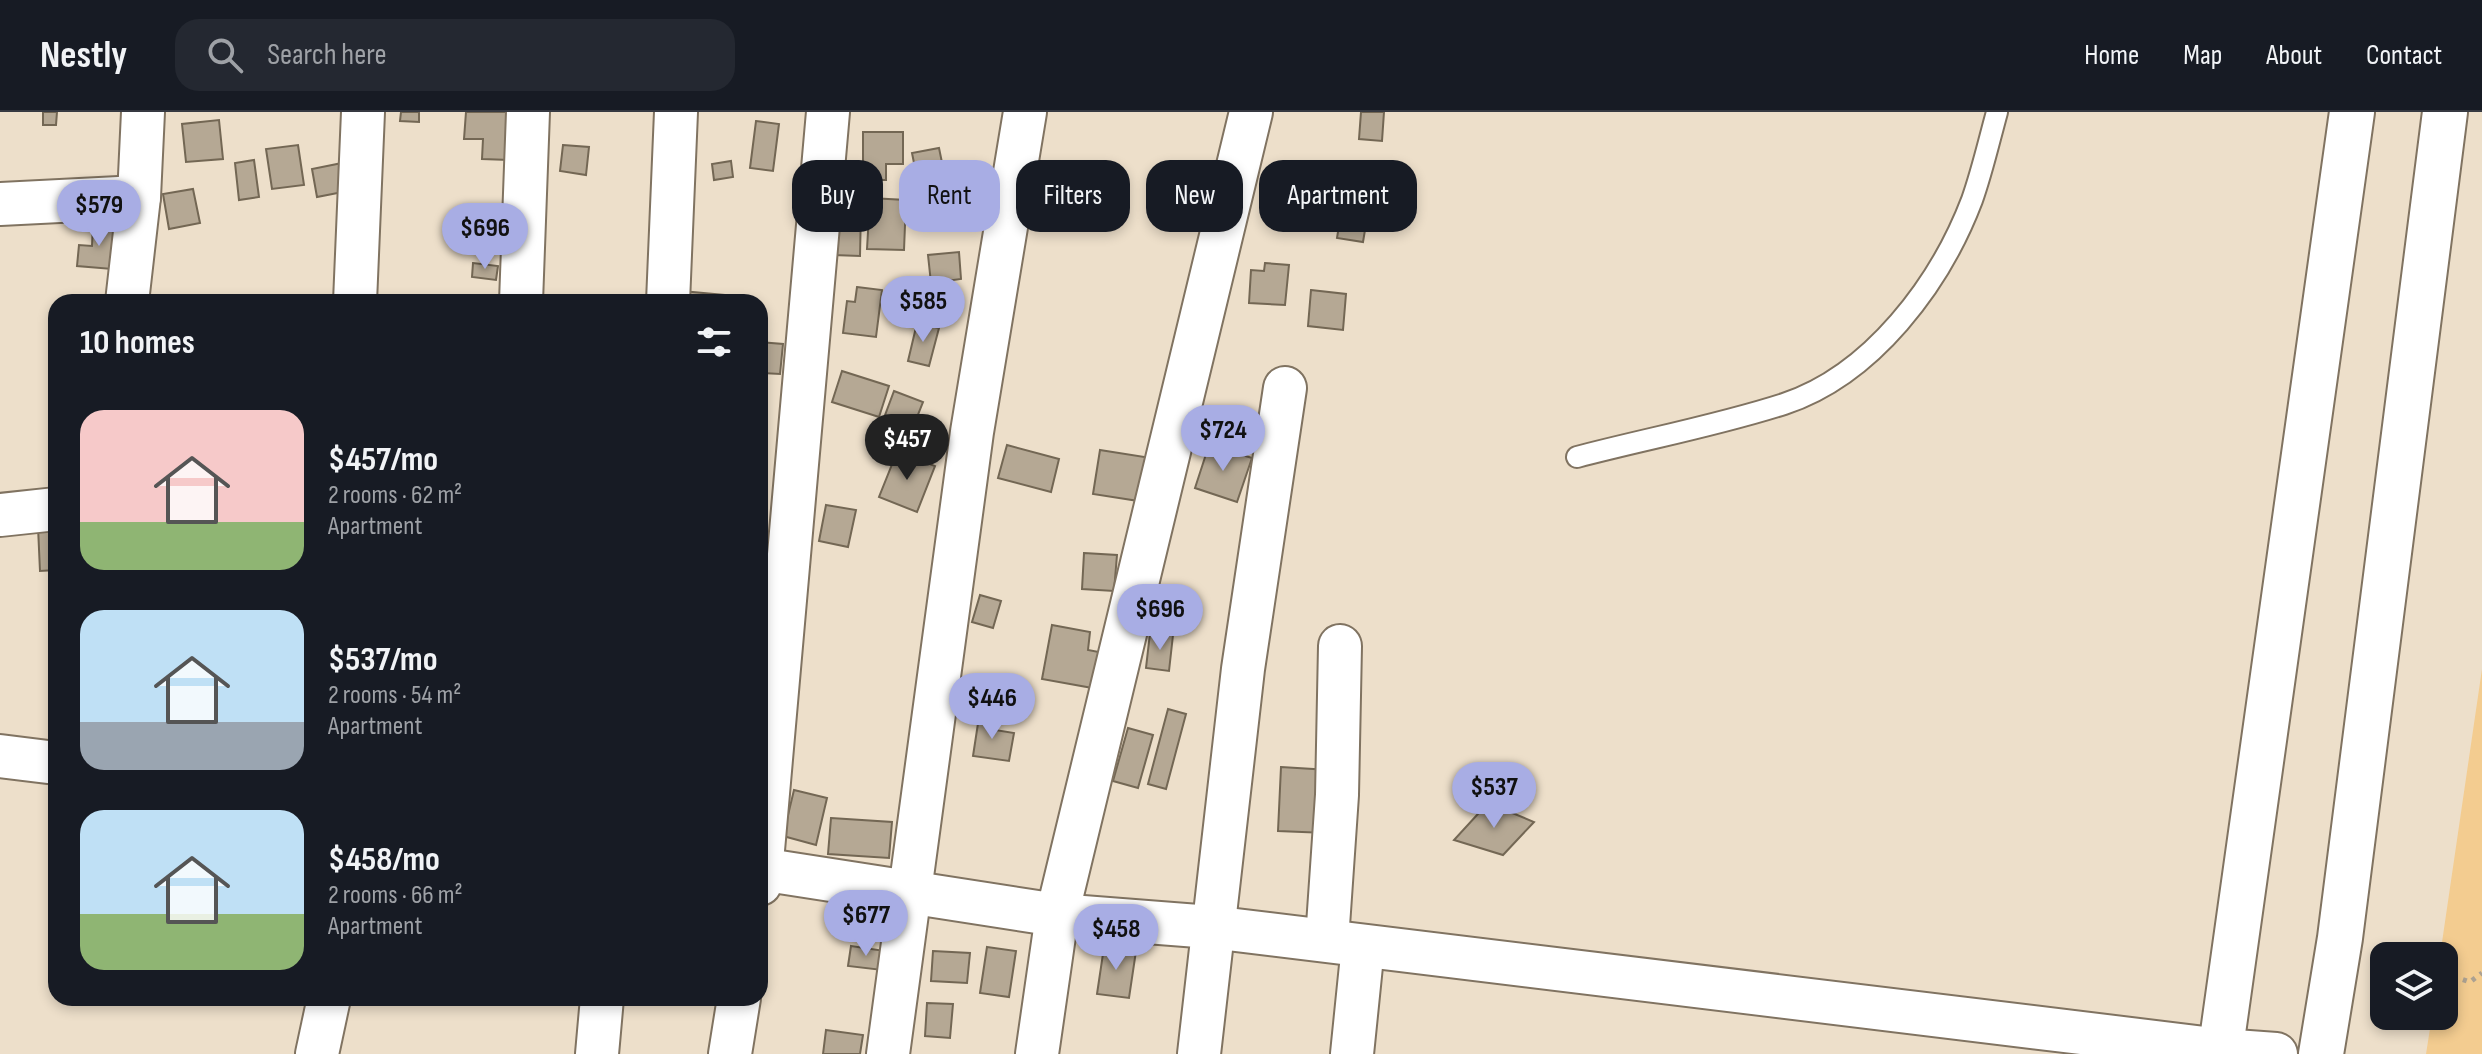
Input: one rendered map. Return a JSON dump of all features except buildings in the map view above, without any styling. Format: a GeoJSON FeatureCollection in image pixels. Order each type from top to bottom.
{"type":"FeatureCollection","features":[{"type":"Feature","properties":{"kind":"street"},"geometry":{"type":"LineString","coordinates":[[128,294],[139,197],[143,112]]}},
{"type":"Feature","properties":{"kind":"street"},"geometry":{"type":"LineString","coordinates":[[355,294],[363,112]]}},
{"type":"Feature","properties":{"kind":"street"},"geometry":{"type":"LineString","coordinates":[[521,294],[528,112]]}},
{"type":"Feature","properties":{"kind":"street"},"geometry":{"type":"LineString","coordinates":[[668,294],[676,112]]}},
{"type":"Feature","properties":{"kind":"street"},"geometry":{"type":"LineString","coordinates":[[768,794],[828,112]]}},
{"type":"Feature","properties":{"kind":"street"},"geometry":{"type":"LineString","coordinates":[[888,1054],[972,432],[1025,112]]}},
{"type":"Feature","properties":{"kind":"street"},"geometry":{"type":"LineString","coordinates":[[1037,1054],[1057,915],[1251,112]]}},
{"type":"Feature","properties":{"kind":"street"},"geometry":{"type":"LineString","coordinates":[[2220,1052],[2352,112]]}},
{"type":"Feature","properties":{"kind":"street"},"geometry":{"type":"LineString","coordinates":[[2321,1054],[2340,938],[2445,112]]}},
{"type":"Feature","properties":{"kind":"street"},"geometry":{"type":"LineString","coordinates":[[0,204],[139,197]]}},
{"type":"Feature","properties":{"kind":"street"},"geometry":{"type":"LineString","coordinates":[[1199,1054],[1211,927],[1243,669],[1285,388]]}},
{"type":"Feature","properties":{"kind":"street"},"geometry":{"type":"LineString","coordinates":[[0,515],[48,510]]}},
{"type":"Feature","properties":{"kind":"street"},"geometry":{"type":"LineString","coordinates":[[1340,646],[1337,795],[1352,1054]]}},
{"type":"Feature","properties":{"kind":"street"},"geometry":{"type":"LineString","coordinates":[[0,756],[48,762]]}},
{"type":"Feature","properties":{"kind":"street"},"geometry":{"type":"LineString","coordinates":[[768,875],[909,890],[1057,915],[1211,927],[2220,1052],[2276,1054]]}},
{"type":"Feature","properties":{"kind":"street"},"geometry":{"type":"LineString","coordinates":[[317,1054],[327,1006]]}},
{"type":"Feature","properties":{"kind":"street"},"geometry":{"type":"LineString","coordinates":[[597,1054],[601,1006]]}},
{"type":"Feature","properties":{"kind":"street"},"geometry":{"type":"LineString","coordinates":[[730,1054],[738,1006]]}},
{"type":"Feature","properties":{"kind":"lane"},"geometry":{"type":"LineString","coordinates":[[1577,457],[1787,403],[1853,367],[1895,330],[1935,272],[1971,201],[1997,112]]}},
{"type":"Feature","properties":{"kind":"path"},"geometry":{"type":"LineString","coordinates":[[2458,978],[2470,982],[2482,973]]}},
{"type":"Feature","properties":{"kind":"shaded area"},"geometry":{"type":"Polygon","coordinates":[[[2482,669],[2482,1054],[2426,1054],[2430,1030],[2458,1030],[2458,942],[2442,942],[2482,669]]]}}]}
